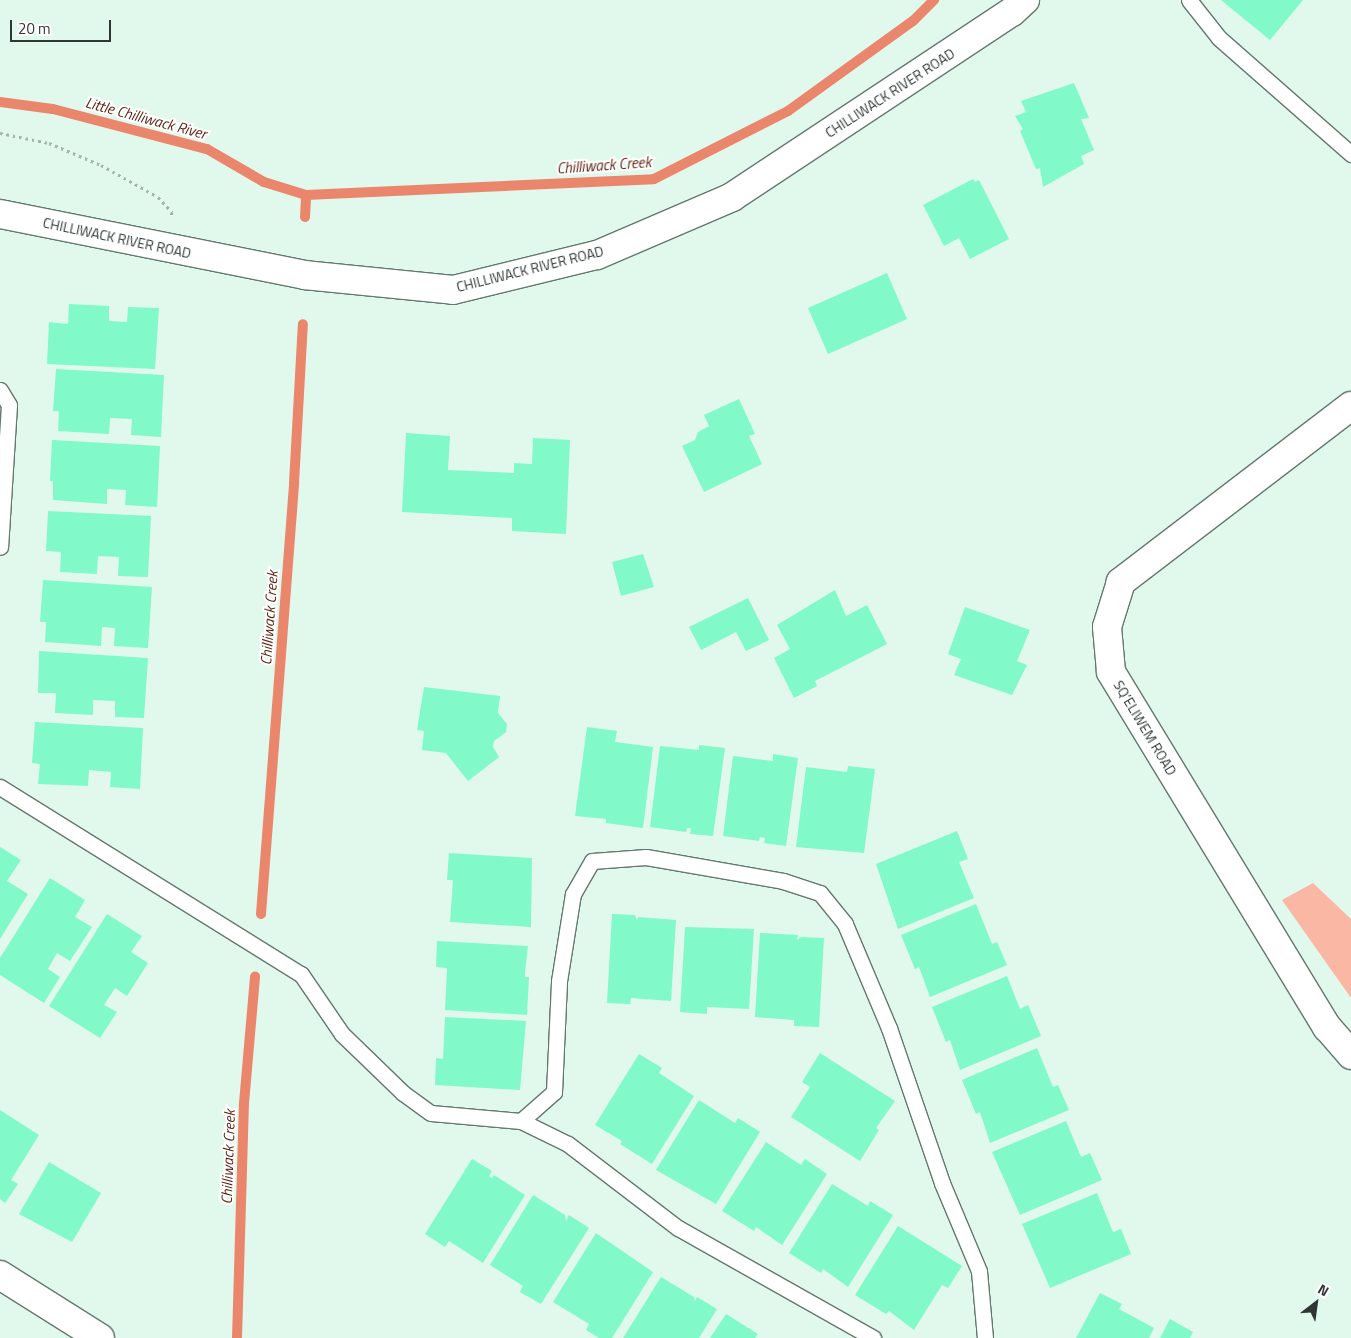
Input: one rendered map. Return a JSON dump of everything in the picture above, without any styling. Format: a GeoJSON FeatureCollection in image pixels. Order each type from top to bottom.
{"type":"FeatureCollection","features":[{"type":"Feature","properties":{"kind":"main road","name":"CHILLIWACK RIVER ROAD"},"geometry":{"type":"LineString","coordinates":[[0,214],[304,275],[453,290],[597,255],[732,197],[1012,12],[1025,0]]}},
{"type":"Feature","properties":{"kind":"main road","name":"SQ’ELIWEM ROAD"},"geometry":{"type":"LineString","coordinates":[[1351,406],[1121,582],[1106,628],[1111,672],[1327,1027],[1351,1055]]}},
{"type":"Feature","properties":{"kind":"main road"},"geometry":{"type":"LineString","coordinates":[[0,1275],[100,1338]]}},
{"type":"Feature","properties":{"kind":"lane"},"geometry":{"type":"LineString","coordinates":[[1189,0],[1219,38],[1351,154]]}},
{"type":"Feature","properties":{"kind":"lane"},"geometry":{"type":"LineString","coordinates":[[0,390],[9,405],[0,547]]}},
{"type":"Feature","properties":{"kind":"lane"},"geometry":{"type":"LineString","coordinates":[[0,787],[301,974],[342,1034],[403,1093],[431,1113],[521,1122],[568,1144],[678,1228],[873,1338]]}},
{"type":"Feature","properties":{"kind":"lane"},"geometry":{"type":"LineString","coordinates":[[521,1122],[554,1092],[559,980],[573,894],[592,861],[646,857],[783,881],[820,894],[845,924],[889,1028],[942,1183],[979,1271],[985,1338]]}},
{"type":"Feature","properties":{"kind":"path"},"geometry":{"type":"LineString","coordinates":[[0,133],[49,143],[101,165],[158,197],[172,212],[163,248]]}},
{"type":"Feature","properties":{"kind":"shaded area"},"geometry":{"type":"Polygon","coordinates":[[[1313,883],[1351,919],[1351,998],[1282,900],[1313,883]]]}},
{"type":"Feature","properties":{"kind":"building"},"geometry":{"type":"Polygon","coordinates":[[[1221,0],[1303,0],[1270,40],[1221,0]]]}},
{"type":"Feature","properties":{"kind":"building"},"geometry":{"type":"Polygon","coordinates":[[[1074,83],[1089,118],[1081,119],[1094,150],[1081,156],[1084,164],[1043,187],[1040,168],[1036,169],[1020,131],[1023,129],[1015,116],[1026,112],[1021,101],[1074,83]]]}},
{"type":"Feature","properties":{"kind":"building"},"geometry":{"type":"Polygon","coordinates":[[[973,179],[975,182],[979,180],[1009,239],[970,259],[959,238],[944,246],[923,205],[973,179]]]}},
{"type":"Feature","properties":{"kind":"building"},"geometry":{"type":"Polygon","coordinates":[[[887,273],[907,319],[828,354],[808,308],[887,273]]]}},
{"type":"Feature","properties":{"kind":"building"},"geometry":{"type":"Polygon","coordinates":[[[69,304],[109,306],[109,321],[127,322],[128,307],[159,308],[155,369],[47,364],[49,322],[68,324],[69,304]]]}},
{"type":"Feature","properties":{"kind":"building"},"geometry":{"type":"Polygon","coordinates":[[[56,369],[164,375],[161,437],[131,435],[132,419],[110,418],[109,434],[58,431],[59,411],[53,411],[56,369]]]}},
{"type":"Feature","properties":{"kind":"building"},"geometry":{"type":"Polygon","coordinates":[[[739,399],[755,434],[749,436],[762,464],[704,492],[682,446],[695,440],[698,432],[709,426],[704,415],[739,399]]]}},
{"type":"Feature","properties":{"kind":"building"},"geometry":{"type":"Polygon","coordinates":[[[406,433],[450,436],[448,470],[514,473],[514,463],[532,464],[533,438],[570,440],[566,534],[512,531],[512,518],[402,512],[406,433]]]}},
{"type":"Feature","properties":{"kind":"building"},"geometry":{"type":"Polygon","coordinates":[[[52,440],[160,446],[157,507],[125,505],[126,490],[107,489],[107,504],[53,500],[53,481],[50,481],[52,440]]]}},
{"type":"Feature","properties":{"kind":"building"},"geometry":{"type":"Polygon","coordinates":[[[48,511],[151,516],[148,577],[118,576],[119,557],[98,556],[97,574],[60,572],[61,552],[46,551],[48,511]]]}},
{"type":"Feature","properties":{"kind":"building"},"geometry":{"type":"Polygon","coordinates":[[[643,554],[654,587],[621,596],[612,562],[643,554]]]}},
{"type":"Feature","properties":{"kind":"building"},"geometry":{"type":"Polygon","coordinates":[[[43,580],[152,587],[148,648],[114,646],[115,628],[102,627],[101,646],[45,642],[46,622],[40,622],[43,580]]]}},
{"type":"Feature","properties":{"kind":"building"},"geometry":{"type":"Polygon","coordinates":[[[835,590],[846,616],[867,605],[887,644],[815,681],[817,686],[794,698],[774,658],[790,649],[777,625],[835,590]]]}},
{"type":"Feature","properties":{"kind":"building"},"geometry":{"type":"Polygon","coordinates":[[[748,598],[769,640],[746,651],[736,632],[701,650],[689,627],[748,598]]]}},
{"type":"Feature","properties":{"kind":"building"},"geometry":{"type":"Polygon","coordinates":[[[965,607],[1030,630],[1017,661],[1027,665],[1012,695],[954,675],[961,659],[948,654],[965,607]]]}},
{"type":"Feature","properties":{"kind":"building"},"geometry":{"type":"Polygon","coordinates":[[[39,651],[148,658],[144,718],[115,717],[115,701],[93,700],[93,715],[55,713],[56,693],[38,693],[39,651]]]}},
{"type":"Feature","properties":{"kind":"building"},"geometry":{"type":"Polygon","coordinates":[[[424,687],[500,696],[498,713],[507,724],[506,732],[494,741],[493,747],[499,757],[468,781],[446,753],[422,750],[424,731],[417,730],[424,687]]]}},
{"type":"Feature","properties":{"kind":"building"},"geometry":{"type":"Polygon","coordinates":[[[35,722],[143,728],[140,789],[110,787],[111,772],[89,770],[88,786],[38,784],[40,764],[32,763],[35,722]]]}},
{"type":"Feature","properties":{"kind":"building"},"geometry":{"type":"Polygon","coordinates":[[[587,727],[617,731],[615,742],[653,747],[643,828],[606,823],[606,819],[575,816],[587,727]]]}},
{"type":"Feature","properties":{"kind":"building"},"geometry":{"type":"Polygon","coordinates":[[[699,745],[725,748],[713,836],[690,834],[691,828],[687,828],[686,832],[650,827],[660,746],[699,750],[699,745]]]}},
{"type":"Feature","properties":{"kind":"building"},"geometry":{"type":"Polygon","coordinates":[[[773,754],[798,758],[786,846],[764,843],[765,838],[760,837],[759,841],[723,836],[733,756],[773,761],[773,754]]]}},
{"type":"Feature","properties":{"kind":"building"},"geometry":{"type":"Polygon","coordinates":[[[848,766],[875,769],[864,853],[796,847],[806,767],[847,772],[848,766]]]}},
{"type":"Feature","properties":{"kind":"building"},"geometry":{"type":"Polygon","coordinates":[[[957,831],[968,859],[959,862],[974,898],[898,929],[876,864],[957,831]]]}},
{"type":"Feature","properties":{"kind":"building"},"geometry":{"type":"Polygon","coordinates":[[[0,847],[21,860],[7,881],[28,894],[0,939],[0,847]]]}},
{"type":"Feature","properties":{"kind":"building"},"geometry":{"type":"Polygon","coordinates":[[[449,853],[532,858],[531,927],[450,922],[453,880],[447,880],[449,853]]]}},
{"type":"Feature","properties":{"kind":"building"},"geometry":{"type":"Polygon","coordinates":[[[50,878],[85,900],[75,917],[92,927],[70,961],[57,953],[48,969],[60,977],[44,1003],[0,975],[0,958],[50,878]]]}},
{"type":"Feature","properties":{"kind":"building"},"geometry":{"type":"Polygon","coordinates":[[[976,904],[992,944],[997,942],[1007,965],[930,997],[919,967],[915,969],[901,935],[976,904]]]}},
{"type":"Feature","properties":{"kind":"building"},"geometry":{"type":"Polygon","coordinates":[[[107,914],[142,936],[131,952],[148,963],[127,996],[115,988],[104,1005],[117,1012],[100,1038],[49,1006],[107,914]]]}},
{"type":"Feature","properties":{"kind":"building"},"geometry":{"type":"Polygon","coordinates":[[[612,914],[635,915],[637,921],[638,917],[676,920],[671,1001],[631,998],[630,1004],[607,1003],[612,914]]]}},
{"type":"Feature","properties":{"kind":"building"},"geometry":{"type":"Polygon","coordinates":[[[685,927],[754,929],[749,1009],[707,1007],[707,1014],[680,1012],[685,927]]]}},
{"type":"Feature","properties":{"kind":"building"},"geometry":{"type":"Polygon","coordinates":[[[760,933],[798,935],[797,940],[801,937],[824,938],[819,1027],[794,1026],[794,1020],[755,1017],[760,933]]]}},
{"type":"Feature","properties":{"kind":"building"},"geometry":{"type":"Polygon","coordinates":[[[437,941],[528,946],[525,972],[525,977],[529,977],[527,1015],[445,1010],[447,968],[436,967],[437,941]]]}},
{"type":"Feature","properties":{"kind":"building"},"geometry":{"type":"Polygon","coordinates":[[[1007,976],[1020,1009],[1028,1005],[1041,1036],[960,1070],[950,1040],[946,1042],[932,1007],[1007,976]]]}},
{"type":"Feature","properties":{"kind":"building"},"geometry":{"type":"Polygon","coordinates":[[[445,1017],[526,1021],[520,1090],[435,1085],[436,1058],[443,1059],[445,1017]]]}},
{"type":"Feature","properties":{"kind":"building"},"geometry":{"type":"Polygon","coordinates":[[[1037,1048],[1053,1087],[1058,1085],[1069,1110],[990,1143],[980,1112],[976,1114],[962,1080],[1037,1048]]]}},
{"type":"Feature","properties":{"kind":"building"},"geometry":{"type":"Polygon","coordinates":[[[820,1053],[895,1101],[876,1128],[879,1130],[860,1161],[791,1117],[810,1087],[802,1082],[820,1053]]]}},
{"type":"Feature","properties":{"kind":"building"},"geometry":{"type":"Polygon","coordinates":[[[639,1054],[662,1068],[659,1073],[694,1096],[652,1164],[620,1144],[622,1141],[595,1125],[639,1054]]]}},
{"type":"Feature","properties":{"kind":"building"},"geometry":{"type":"Polygon","coordinates":[[[699,1100],[735,1123],[738,1118],[760,1132],[716,1204],[656,1170],[699,1100]]]}},
{"type":"Feature","properties":{"kind":"building"},"geometry":{"type":"Polygon","coordinates":[[[0,1110],[39,1135],[11,1180],[18,1184],[5,1203],[0,1199],[0,1110]]]}},
{"type":"Feature","properties":{"kind":"building"},"geometry":{"type":"Polygon","coordinates":[[[1066,1121],[1081,1157],[1090,1153],[1102,1180],[1020,1215],[992,1152],[1066,1121]]]}},
{"type":"Feature","properties":{"kind":"building"},"geometry":{"type":"Polygon","coordinates":[[[766,1142],[801,1165],[805,1159],[827,1174],[782,1245],[756,1227],[754,1231],[722,1211],[766,1142]]]}},
{"type":"Feature","properties":{"kind":"building"},"geometry":{"type":"Polygon","coordinates":[[[472,1159],[492,1171],[489,1176],[492,1178],[494,1175],[525,1195],[483,1263],[449,1241],[445,1247],[425,1234],[472,1159]]]}},
{"type":"Feature","properties":{"kind":"building"},"geometry":{"type":"Polygon","coordinates":[[[49,1162],[101,1193],[72,1242],[19,1214],[49,1162]]]}},
{"type":"Feature","properties":{"kind":"building"},"geometry":{"type":"Polygon","coordinates":[[[832,1184],[868,1206],[870,1201],[893,1215],[848,1287],[823,1269],[821,1273],[789,1253],[832,1184]]]}},
{"type":"Feature","properties":{"kind":"building"},"geometry":{"type":"Polygon","coordinates":[[[1097,1193],[1113,1232],[1121,1229],[1131,1254],[1050,1288],[1022,1224],[1097,1193]]]}},
{"type":"Feature","properties":{"kind":"building"},"geometry":{"type":"Polygon","coordinates":[[[533,1195],[565,1215],[566,1221],[569,1215],[589,1228],[541,1304],[520,1292],[523,1286],[490,1265],[533,1195]]]}},
{"type":"Feature","properties":{"kind":"building"},"geometry":{"type":"Polygon","coordinates":[[[898,1226],[962,1266],[948,1288],[942,1285],[914,1330],[889,1311],[886,1314],[855,1295],[898,1226]]]}},
{"type":"Feature","properties":{"kind":"building"},"geometry":{"type":"Polygon","coordinates":[[[596,1233],[653,1272],[612,1338],[599,1338],[586,1330],[589,1324],[553,1302],[596,1233]]]}},
{"type":"Feature","properties":{"kind":"building"},"geometry":{"type":"Polygon","coordinates":[[[661,1277],[694,1297],[695,1301],[697,1297],[717,1309],[699,1338],[623,1338],[661,1277]]]}},
{"type":"Feature","properties":{"kind":"building"},"geometry":{"type":"Polygon","coordinates":[[[1100,1293],[1122,1304],[1119,1309],[1154,1328],[1149,1338],[1076,1338],[1100,1293]]]}},
{"type":"Feature","properties":{"kind":"building"},"geometry":{"type":"Polygon","coordinates":[[[726,1314],[758,1334],[755,1338],[710,1338],[726,1314]]]}},
{"type":"Feature","properties":{"kind":"building"},"geometry":{"type":"Polygon","coordinates":[[[1170,1319],[1193,1332],[1190,1338],[1160,1338],[1170,1319]]]}},
{"type":"Feature","properties":{"kind":"waterway","name":"Chilliwack Creek"},"geometry":{"type":"LineString","coordinates":[[0,102],[53,109],[207,149],[264,182],[306,195],[654,179],[788,111],[913,21],[934,0]]}},
{"type":"Feature","properties":{"kind":"waterway","name":"Chilliwack Creek"},"geometry":{"type":"LineString","coordinates":[[305,217],[306,195]]}},
{"type":"Feature","properties":{"kind":"waterway","name":"Chilliwack Creek"},"geometry":{"type":"LineString","coordinates":[[261,914],[294,483],[303,324]]}},
{"type":"Feature","properties":{"kind":"waterway","name":"Chilliwack Creek"},"geometry":{"type":"LineString","coordinates":[[237,1338],[244,1103],[255,976]]}},
{"type":"Feature","properties":{"kind":"water label","name":"Little Chilliwack River"},"geometry":{"type":"Point","coordinates":[146,118]}}]}
